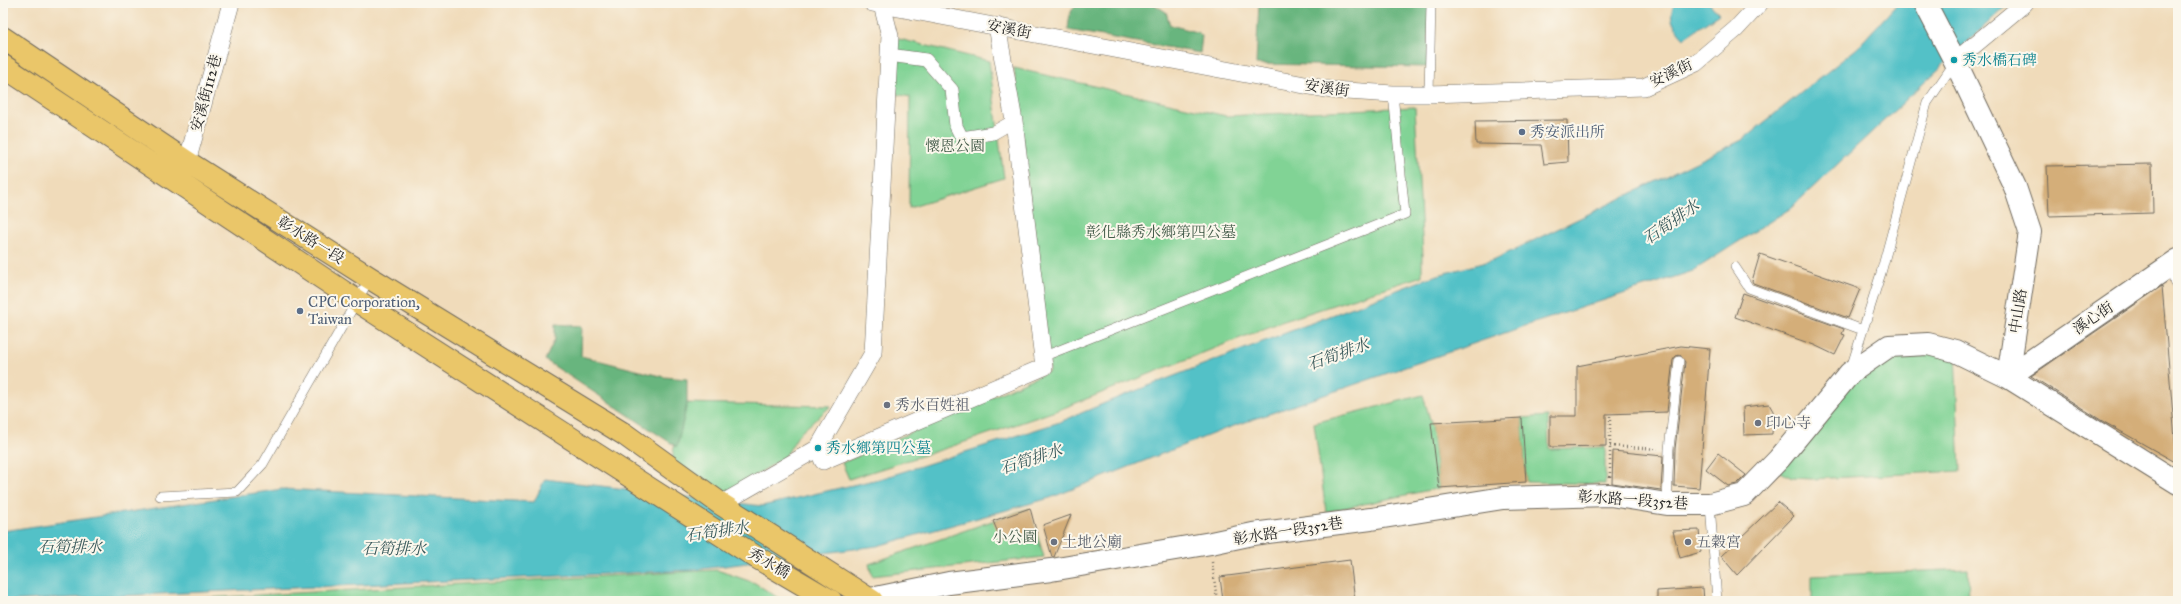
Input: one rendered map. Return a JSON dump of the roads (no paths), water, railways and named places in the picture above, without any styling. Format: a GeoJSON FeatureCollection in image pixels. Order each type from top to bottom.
{"type":"FeatureCollection","features":[{"type":"Feature","properties":{"kind":"main road","name":"彰水路一段"},"geometry":{"type":"LineString","coordinates":[[3,38],[187,162],[370,278],[624,434]]}},
{"type":"Feature","properties":{"kind":"main road","name":"彰水路一段"},"geometry":{"type":"LineString","coordinates":[[3,66],[357,301],[606,459]]}},
{"type":"Feature","properties":{"kind":"main road","name":"秀水橋"},"geometry":{"type":"LineString","coordinates":[[624,434],[721,504],[867,600]]}},
{"type":"Feature","properties":{"kind":"main road","name":"秀水橋"},"geometry":{"type":"LineString","coordinates":[[606,459],[756,557],[831,601]]}},
{"type":"Feature","properties":{"kind":"street","name":"安溪街112巷"},"geometry":{"type":"LineString","coordinates":[[173,180],[187,162],[231,3]]}},
{"type":"Feature","properties":{"kind":"street","name":"安溪街"},"geometry":{"type":"LineString","coordinates":[[877,4],[1332,90],[1393,94],[1429,94],[1644,87],[1696,63],[1736,28],[1760,3]]}},
{"type":"Feature","properties":{"kind":"street","name":"中山路"},"geometry":{"type":"LineString","coordinates":[[1925,3],[1955,61],[2015,187],[2030,232],[2008,377]]}},
{"type":"Feature","properties":{"kind":"street"},"geometry":{"type":"LineString","coordinates":[[1955,61],[2025,3]]}},
{"type":"Feature","properties":{"kind":"street"},"geometry":{"type":"LineString","coordinates":[[721,504],[818,448],[873,353],[890,36],[877,4]]}},
{"type":"Feature","properties":{"kind":"street"},"geometry":{"type":"LineString","coordinates":[[818,448],[823,461],[1044,367],[1014,121],[997,26]]}},
{"type":"Feature","properties":{"kind":"street"},"geometry":{"type":"LineString","coordinates":[[889,55],[926,60],[952,90],[956,126],[962,138],[993,133],[1014,121]]}},
{"type":"Feature","properties":{"kind":"street","name":"溪心街"},"geometry":{"type":"LineString","coordinates":[[2008,377],[2177,268]]}},
{"type":"Feature","properties":{"kind":"street","name":"彰水路一段352巷"},"geometry":{"type":"LineString","coordinates":[[867,600],[949,583],[1051,570],[1210,544],[1253,534],[1371,519],[1503,498],[1610,496],[1667,504],[1710,504],[1744,495],[1779,459],[1850,373],[1889,346],[1928,344],[1956,351],[2008,377]]}},
{"type":"Feature","properties":{"kind":"street"},"geometry":{"type":"LineString","coordinates":[[2008,377],[2178,483]]}},
{"type":"Feature","properties":{"kind":"lane"},"geometry":{"type":"LineString","coordinates":[[1429,94],[1431,3]]}},
{"type":"Feature","properties":{"kind":"lane"},"geometry":{"type":"LineString","coordinates":[[1850,373],[1881,273],[1926,103],[1955,61]]}},
{"type":"Feature","properties":{"kind":"lane"},"geometry":{"type":"LineString","coordinates":[[1042,357],[1405,214],[1393,94]]}},
{"type":"Feature","properties":{"kind":"lane"},"geometry":{"type":"LineString","coordinates":[[1735,267],[1749,288],[1863,330]]}},
{"type":"Feature","properties":{"kind":"lane"},"geometry":{"type":"LineString","coordinates":[[160,496],[237,492],[263,464],[370,278]]}},
{"type":"Feature","properties":{"kind":"lane"},"geometry":{"type":"LineString","coordinates":[[1667,504],[1668,449],[1679,361]]}},
{"type":"Feature","properties":{"kind":"lane"},"geometry":{"type":"LineString","coordinates":[[1710,504],[1717,601]]}},
{"type":"Feature","properties":{"kind":"water"},"geometry":{"type":"Polygon","coordinates":[[[1675,3],[1709,3],[1719,14],[1684,38],[1677,30],[1673,22],[1672,13],[1675,3]]]}},
{"type":"Feature","properties":{"kind":"water","name":"石筍排水"},"geometry":{"type":"Polygon","coordinates":[[[1898,3],[2009,3],[1791,208],[1693,271],[1525,326],[1225,429],[1050,498],[877,546],[694,570],[3,601],[3,531],[282,489],[534,502],[545,479],[762,506],[883,478],[1060,422],[1117,398],[1431,277],[1493,260],[1742,140],[1856,49],[1898,3]]]}},
{"type":"Feature","properties":{"kind":"place","name":"秀水橋石碑"},"geometry":{"type":"Point","coordinates":[1954,60]}},
{"type":"Feature","properties":{"kind":"place","name":"秀安派出所"},"geometry":{"type":"Point","coordinates":[1522,132]}},
{"type":"Feature","properties":{"kind":"place","name":"CPC Corporation, Taiwan"},"geometry":{"type":"Point","coordinates":[300,311]}},
{"type":"Feature","properties":{"kind":"place","name":"秀水百姓祖"},"geometry":{"type":"Point","coordinates":[887,405]}},
{"type":"Feature","properties":{"kind":"place","name":"印心寺"},"geometry":{"type":"Point","coordinates":[1758,423]}},
{"type":"Feature","properties":{"kind":"place","name":"秀水鄉第四公墓"},"geometry":{"type":"Point","coordinates":[818,448]}},
{"type":"Feature","properties":{"kind":"place","name":"土地公廟"},"geometry":{"type":"Point","coordinates":[1054,542]}},
{"type":"Feature","properties":{"kind":"place","name":"五穀宮"},"geometry":{"type":"Point","coordinates":[1688,542]}},
{"type":"Feature","properties":{"kind":"park label","name":"懷恩公園"},"geometry":{"type":"Point","coordinates":[955,146]}},
{"type":"Feature","properties":{"kind":"park label","name":"彰化縣秀水鄉第四公墓"},"geometry":{"type":"Point","coordinates":[1161,232]}},
{"type":"Feature","properties":{"kind":"park label","name":"小公園"},"geometry":{"type":"Point","coordinates":[1015,537]}}]}
